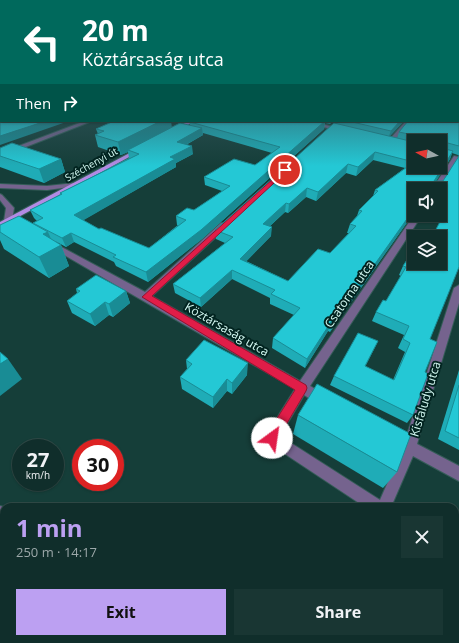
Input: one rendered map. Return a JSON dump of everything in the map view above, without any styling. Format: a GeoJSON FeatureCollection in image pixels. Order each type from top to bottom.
{"type":"FeatureCollection","features":[{"type":"Feature","properties":{"kind":"main road"},"geometry":{"type":"LineString","coordinates":[[171,132],[190,122]]}},
{"type":"Feature","properties":{"kind":"main road","name":"Széchenyi út"},"geometry":{"type":"LineString","coordinates":[[4,223],[151,143]]}},
{"type":"Feature","properties":{"kind":"street"},"geometry":{"type":"LineString","coordinates":[[0,155],[87,122]]}},
{"type":"Feature","properties":{"kind":"street"},"geometry":{"type":"LineString","coordinates":[[305,122],[328,130],[346,131]]}},
{"type":"Feature","properties":{"kind":"street"},"geometry":{"type":"LineString","coordinates":[[328,130],[337,122]]}},
{"type":"Feature","properties":{"kind":"street"},"geometry":{"type":"LineString","coordinates":[[391,142],[408,122]]}},
{"type":"Feature","properties":{"kind":"street"},"geometry":{"type":"LineString","coordinates":[[383,140],[399,143]]}},
{"type":"Feature","properties":{"kind":"street"},"geometry":{"type":"LineString","coordinates":[[439,182],[455,157]]}},
{"type":"Feature","properties":{"kind":"street"},"geometry":{"type":"LineString","coordinates":[[0,186],[47,188],[75,185]]}},
{"type":"Feature","properties":{"kind":"street"},"geometry":{"type":"LineString","coordinates":[[0,196],[10,208],[4,223],[22,229]]}},
{"type":"Feature","properties":{"kind":"street"},"geometry":{"type":"LineString","coordinates":[[146,297],[233,218]]}},
{"type":"Feature","properties":{"kind":"street","name":"Csatorna utca"},"geometry":{"type":"LineString","coordinates":[[302,388],[413,222]]}},
{"type":"Feature","properties":{"kind":"street","name":"Köztársaság utca"},"geometry":{"type":"LineString","coordinates":[[43,240],[146,297],[329,403]]}},
{"type":"Feature","properties":{"kind":"street","name":"Kisfaludy utca"},"geometry":{"type":"LineString","coordinates":[[386,503],[410,447],[459,288]]}},
{"type":"Feature","properties":{"kind":"street"},"geometry":{"type":"LineString","coordinates":[[302,388],[272,438],[372,503]]}},
{"type":"Feature","properties":{"kind":"street"},"geometry":{"type":"LineString","coordinates":[[383,432],[459,474]]}},
{"type":"Feature","properties":{"kind":"building"},"geometry":{"type":"Polygon","coordinates":[[[0,122],[43,122],[0,136],[0,122]]]}},
{"type":"Feature","properties":{"kind":"building"},"geometry":{"type":"Polygon","coordinates":[[[112,122],[159,122],[118,142],[95,135],[104,131],[96,129],[112,122]]]}},
{"type":"Feature","properties":{"kind":"building"},"geometry":{"type":"Polygon","coordinates":[[[190,122],[324,122],[201,230],[146,272],[113,257],[116,255],[71,233],[62,238],[33,223],[43,218],[30,210],[62,194],[60,193],[139,154],[128,150],[180,123],[202,128],[177,142],[192,146],[170,157],[175,159],[74,215],[99,229],[101,228],[149,248],[186,220],[176,216],[187,208],[194,210],[230,186],[204,177],[234,159],[255,165],[280,147],[190,122]]]}},
{"type":"Feature","properties":{"kind":"building"},"geometry":{"type":"Polygon","coordinates":[[[352,122],[399,122],[391,131],[352,122]]]}},
{"type":"Feature","properties":{"kind":"building"},"geometry":{"type":"Polygon","coordinates":[[[407,122],[459,122],[459,146],[447,143],[447,134],[408,134],[399,132],[407,122]]]}},
{"type":"Feature","properties":{"kind":"building"},"geometry":{"type":"Polygon","coordinates":[[[334,123],[407,140],[407,160],[375,152],[358,167],[348,164],[318,192],[307,188],[289,204],[286,203],[263,224],[272,227],[240,259],[288,281],[318,249],[330,253],[356,226],[350,224],[362,211],[359,210],[378,191],[375,190],[407,167],[407,174],[438,174],[434,181],[443,181],[459,156],[459,267],[430,339],[437,342],[425,372],[428,374],[413,415],[334,376],[358,333],[378,341],[365,366],[394,380],[410,343],[403,339],[409,326],[376,312],[383,300],[386,301],[406,267],[403,266],[407,260],[407,270],[447,270],[447,230],[436,230],[440,222],[447,222],[447,182],[407,182],[407,219],[333,323],[331,322],[307,359],[273,338],[300,308],[271,294],[275,290],[232,270],[200,298],[173,284],[233,237],[215,230],[334,123]]]}},
{"type":"Feature","properties":{"kind":"building"},"geometry":{"type":"Polygon","coordinates":[[[12,143],[61,159],[39,169],[0,156],[0,148],[12,143]]]}},
{"type":"Feature","properties":{"kind":"building"},"geometry":{"type":"Polygon","coordinates":[[[447,149],[453,151],[447,160],[447,149]]]}},
{"type":"Feature","properties":{"kind":"building"},"geometry":{"type":"Polygon","coordinates":[[[19,216],[48,232],[43,234],[61,245],[39,257],[0,232],[0,225],[19,216]]]}},
{"type":"Feature","properties":{"kind":"building"},"geometry":{"type":"Polygon","coordinates":[[[96,275],[126,291],[109,304],[105,302],[90,314],[67,301],[80,291],[76,289],[96,275]]]}},
{"type":"Feature","properties":{"kind":"building"},"geometry":{"type":"Polygon","coordinates":[[[204,340],[248,363],[232,383],[227,379],[213,397],[180,377],[192,364],[186,360],[204,340]]]}},
{"type":"Feature","properties":{"kind":"building"},"geometry":{"type":"Polygon","coordinates":[[[0,352],[8,359],[0,364],[0,352]]]}},
{"type":"Feature","properties":{"kind":"building"},"geometry":{"type":"Polygon","coordinates":[[[317,384],[411,434],[397,472],[298,415],[317,384]]]}},
{"type":"Feature","properties":{"kind":"building"},"geometry":{"type":"Polygon","coordinates":[[[459,385],[459,438],[445,431],[459,385]]]}},
{"type":"Feature","properties":{"kind":"route"},"geometry":{"type":"LineString","coordinates":[[272,438],[302,388],[146,297],[285,170]]}}]}
